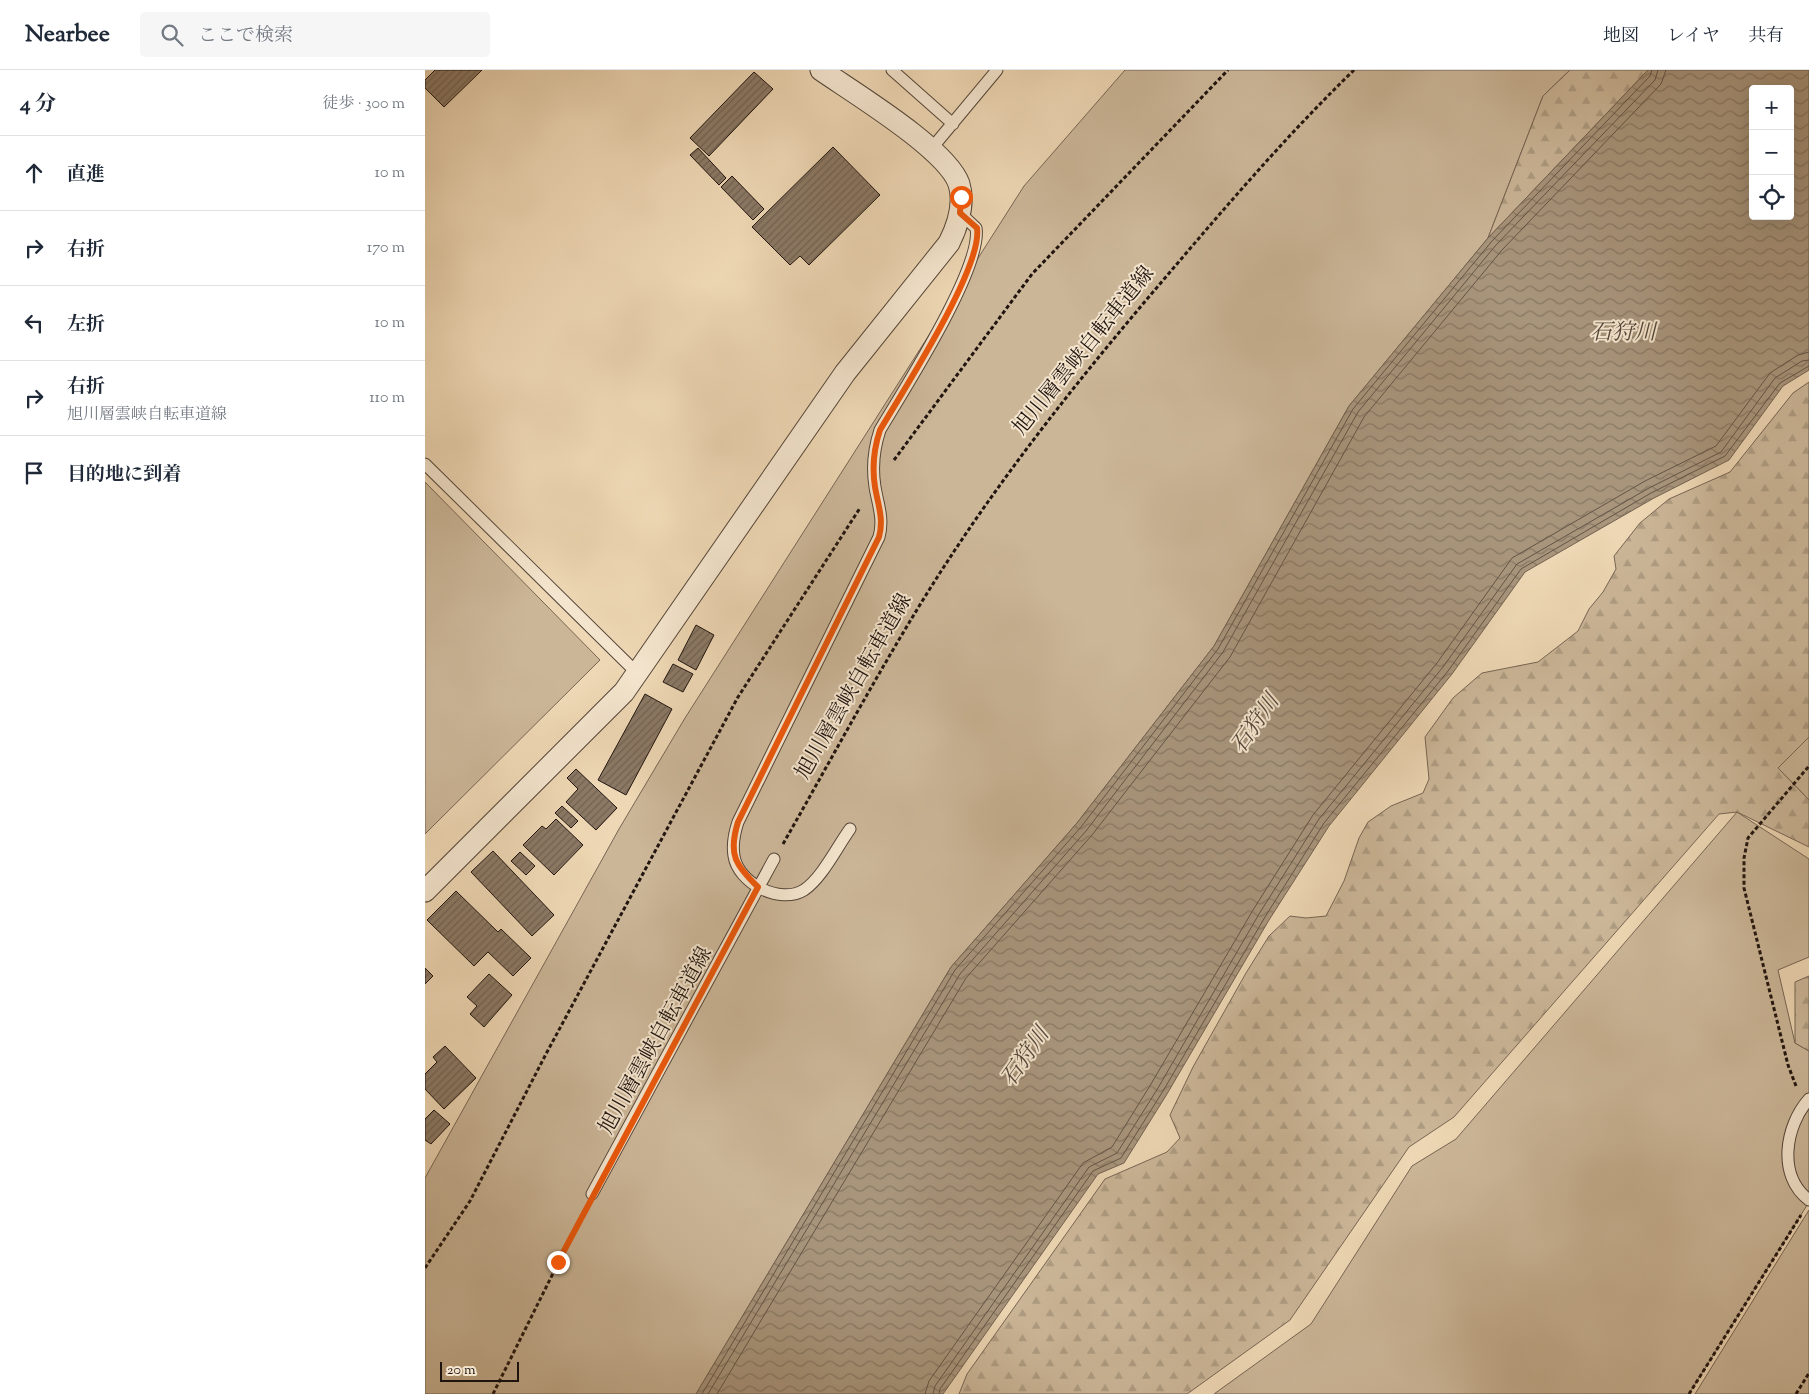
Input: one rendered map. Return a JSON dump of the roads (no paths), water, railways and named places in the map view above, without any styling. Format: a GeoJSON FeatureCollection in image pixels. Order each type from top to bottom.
{"type":"FeatureCollection","features":[{"type":"Feature","properties":{"kind":"street"},"geometry":{"type":"LineString","coordinates":[[425,891],[624,692],[845,373],[949,243],[957,227],[960,213],[959,182],[932,148],[821,70]]}},
{"type":"Feature","properties":{"kind":"lane"},"geometry":{"type":"LineString","coordinates":[[892,70],[953,124]]}},
{"type":"Feature","properties":{"kind":"lane"},"geometry":{"type":"LineString","coordinates":[[932,148],[997,70]]}},
{"type":"Feature","properties":{"kind":"lane"},"geometry":{"type":"LineString","coordinates":[[850,829],[814,882],[792,896],[779,895],[758,887],[741,871],[734,858],[733,839],[738,822],[879,537],[882,520],[875,486],[874,452],[880,430],[941,325],[973,260],[978,235],[977,228],[960,213]]}},
{"type":"Feature","properties":{"kind":"lane"},"geometry":{"type":"LineString","coordinates":[[425,464],[637,673]]}},
{"type":"Feature","properties":{"kind":"lane","name":"旭川層雲峡自転車道線"},"geometry":{"type":"LineString","coordinates":[[592,1194],[758,887],[775,860]]}},
{"type":"Feature","properties":{"kind":"lane"},"geometry":{"type":"LineString","coordinates":[[1806,1205],[1792,1180],[1787,1160],[1789,1141],[1807,1102]]}},
{"type":"Feature","properties":{"kind":"water","name":"石狩川"},"geometry":{"type":"Polygon","coordinates":[[[1648,70],[1809,70],[1809,370],[1783,386],[1729,460],[1654,498],[1525,572],[1452,674],[1329,826],[1269,920],[1167,1094],[1124,1163],[1098,1174],[943,1394],[696,1394],[951,967],[1077,823],[1214,646],[1349,406],[1488,238],[1648,70]]]}}]}
